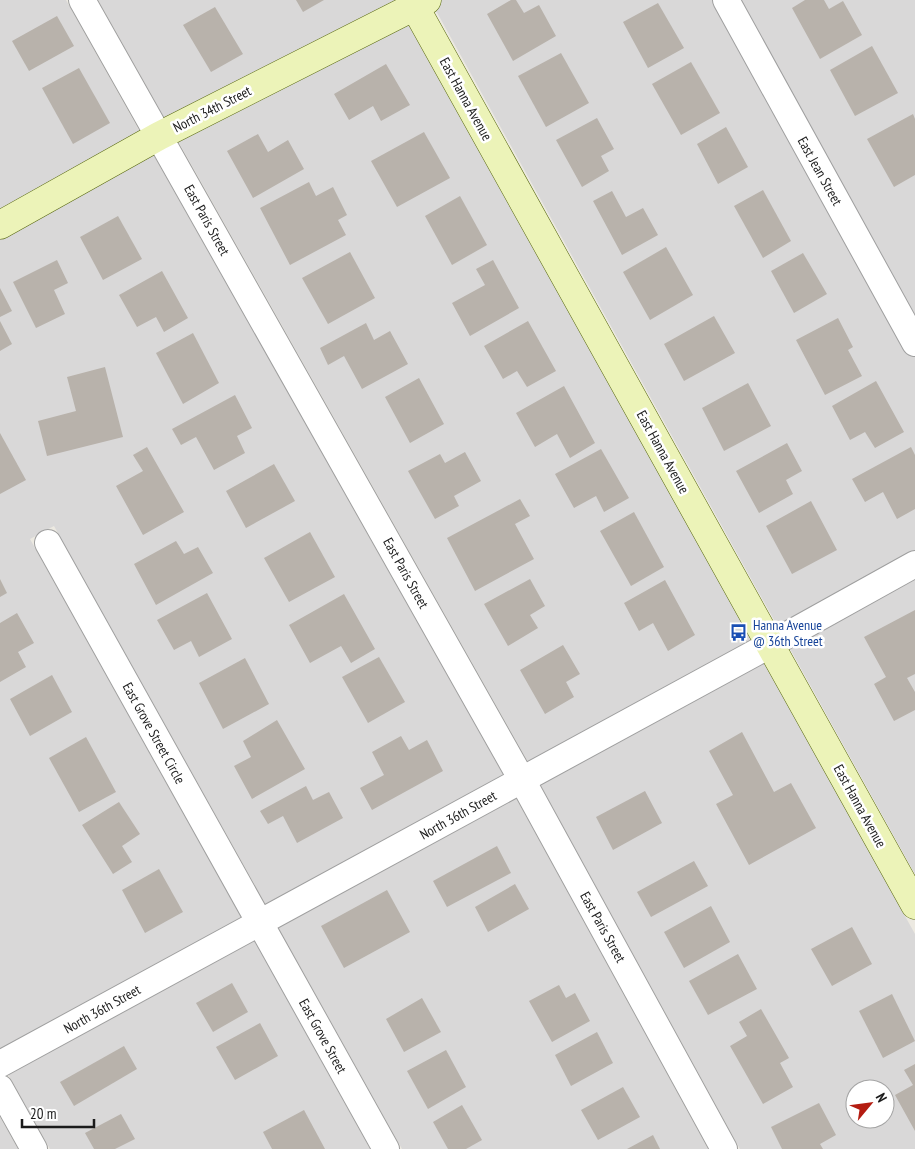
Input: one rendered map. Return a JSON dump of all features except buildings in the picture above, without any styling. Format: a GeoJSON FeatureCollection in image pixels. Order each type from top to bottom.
{"type":"FeatureCollection","features":[{"type":"Feature","properties":{"kind":"street","name":"East Paris Street"},"geometry":{"type":"LineString","coordinates":[[82,0],[522,780],[724,1149]]}},
{"type":"Feature","properties":{"kind":"street","name":"East Jean Street"},"geometry":{"type":"LineString","coordinates":[[726,0],[915,343]]}},
{"type":"Feature","properties":{"kind":"street","name":"North 34th Street"},"geometry":{"type":"LineString","coordinates":[[0,224],[159,136],[417,2]]}},
{"type":"Feature","properties":{"kind":"street","name":"East Hanna Avenue"},"geometry":{"type":"LineString","coordinates":[[417,2],[915,905]]}},
{"type":"Feature","properties":{"kind":"street","name":"East Grove Street Circle"},"geometry":{"type":"LineString","coordinates":[[48,543],[260,923]]}},
{"type":"Feature","properties":{"kind":"street","name":"North 36th Street"},"geometry":{"type":"LineString","coordinates":[[0,1064],[915,564]]}},
{"type":"Feature","properties":{"kind":"street","name":"East Grove Street"},"geometry":{"type":"LineString","coordinates":[[260,923],[386,1149]]}},
{"type":"Feature","properties":{"kind":"street"},"geometry":{"type":"LineString","coordinates":[[0,1088],[34,1149]]}},
{"type":"Feature","properties":{"kind":"shaded area"},"geometry":{"type":"Polygon","coordinates":[[[0,0],[66,0],[140,132],[0,210],[0,0]]]}},
{"type":"Feature","properties":{"kind":"shaded area"},"geometry":{"type":"Polygon","coordinates":[[[98,0],[395,0],[396,2],[165,119],[98,0]]]}},
{"type":"Feature","properties":{"kind":"shaded area"},"geometry":{"type":"Polygon","coordinates":[[[430,0],[915,0],[915,874],[430,0]]]}},
{"type":"Feature","properties":{"kind":"shaded area"},"geometry":{"type":"Polygon","coordinates":[[[408,24],[752,640],[528,762],[178,141],[408,24]]]}},
{"type":"Feature","properties":{"kind":"shaded area"},"geometry":{"type":"Polygon","coordinates":[[[153,154],[504,776],[266,905],[54,526],[30,539],[242,919],[0,1050],[0,239],[153,154]]]}},
{"type":"Feature","properties":{"kind":"shaded area"},"geometry":{"type":"Polygon","coordinates":[[[764,662],[915,934],[915,1149],[740,1149],[540,784],[764,662]]]}},
{"type":"Feature","properties":{"kind":"shaded area"},"geometry":{"type":"Polygon","coordinates":[[[516,798],[708,1149],[402,1149],[278,927],[516,798]]]}},
{"type":"Feature","properties":{"kind":"shaded area"},"geometry":{"type":"Polygon","coordinates":[[[254,940],[370,1149],[50,1149],[8,1074],[254,940]]]}},
{"type":"Feature","properties":{"kind":"shaded area"},"geometry":{"type":"Polygon","coordinates":[[[0,1117],[18,1149],[0,1149],[0,1117]]]}},
{"type":"Feature","properties":{"kind":"place","name":"Hanna Avenue @ 36th Street"},"geometry":{"type":"Point","coordinates":[739,633]}}]}
